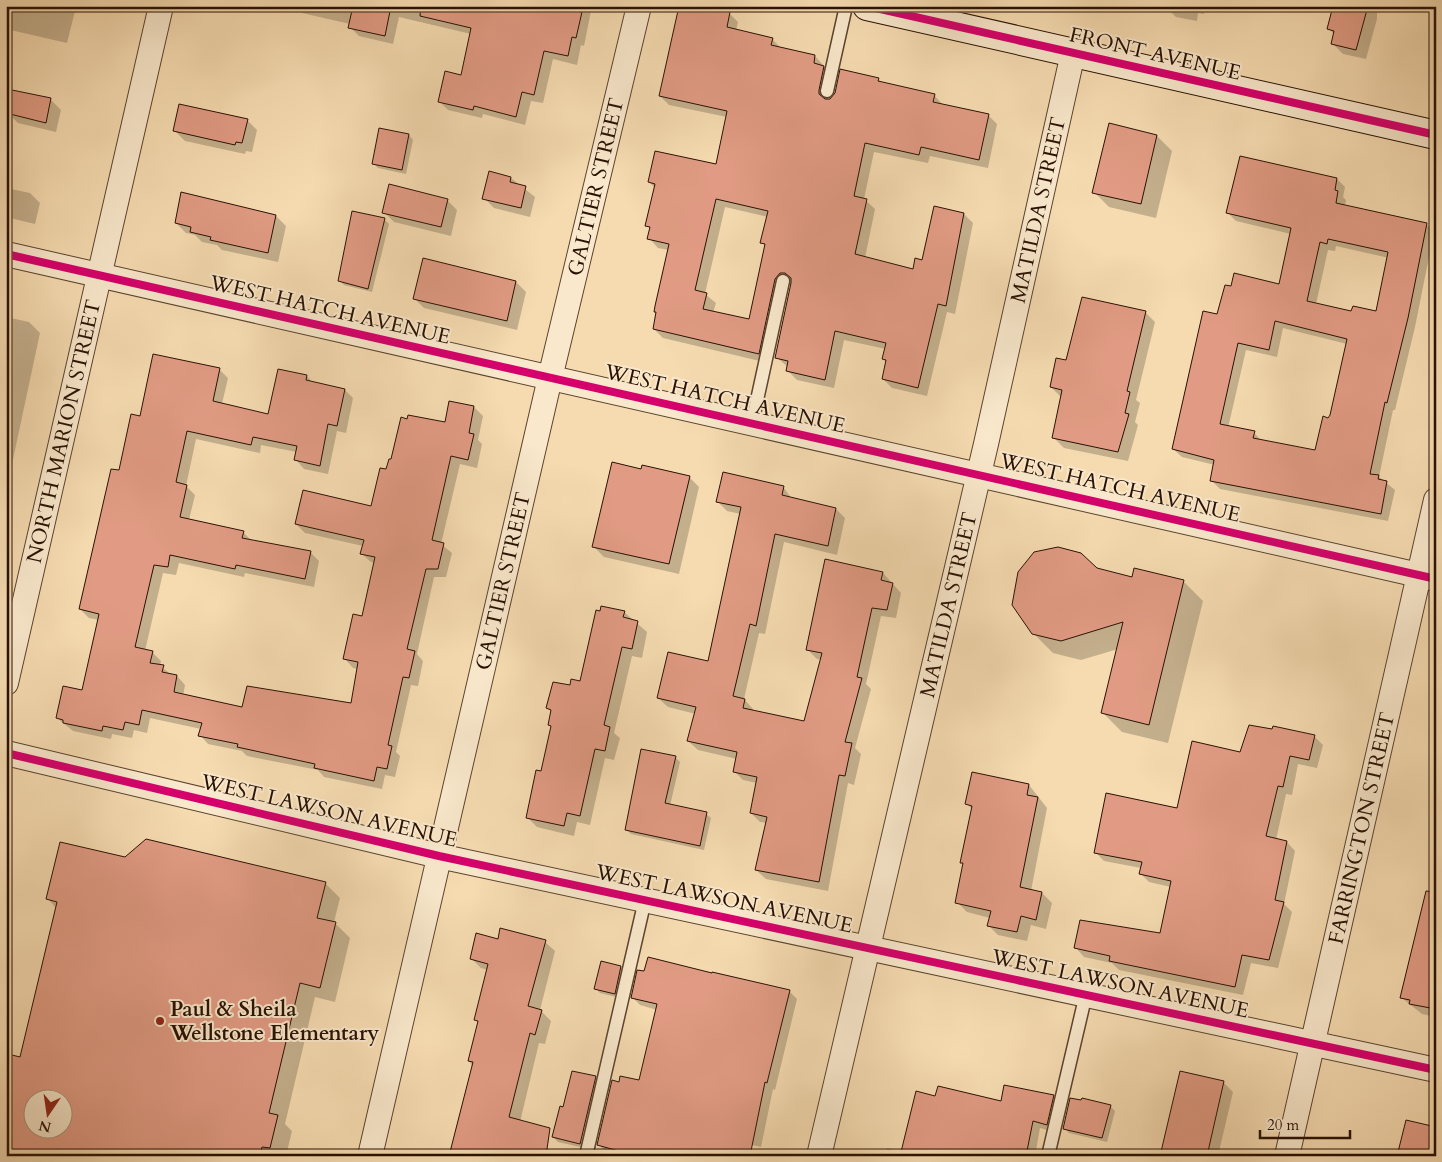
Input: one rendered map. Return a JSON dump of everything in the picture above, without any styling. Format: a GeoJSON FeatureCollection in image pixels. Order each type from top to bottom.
{"type":"FeatureCollection","features":[{"type":"Feature","properties":{"kind":"street","name":"NORTH MARION STREET"},"geometry":{"type":"LineString","coordinates":[[6,683],[161,6]]}},
{"type":"Feature","properties":{"kind":"street","name":"GALTIER STREET"},"geometry":{"type":"LineString","coordinates":[[370,1156],[550,378],[639,6]]}},
{"type":"Feature","properties":{"kind":"street","name":"FRONT AVENUE"},"geometry":{"type":"LineString","coordinates":[[867,6],[1436,135]]}},
{"type":"Feature","properties":{"kind":"street","name":"MATILDA STREET"},"geometry":{"type":"LineString","coordinates":[[819,1156],[979,474],[1073,53]]}},
{"type":"Feature","properties":{"kind":"street","name":"WEST HATCH AVENUE"},"geometry":{"type":"LineString","coordinates":[[6,254],[1427,577]]}},
{"type":"Feature","properties":{"kind":"street","name":"FARRINGTON STREET"},"geometry":{"type":"LineString","coordinates":[[1287,1156],[1427,577],[1436,500]]}},
{"type":"Feature","properties":{"kind":"street","name":"WEST LAWSON AVENUE"},"geometry":{"type":"LineString","coordinates":[[6,753],[439,856],[1436,1070]]}},
{"type":"Feature","properties":{"kind":"lane"},"geometry":{"type":"LineString","coordinates":[[827,91],[846,6]]}},
{"type":"Feature","properties":{"kind":"lane"},"geometry":{"type":"LineString","coordinates":[[752,423],[783,281]]}},
{"type":"Feature","properties":{"kind":"lane"},"geometry":{"type":"LineString","coordinates":[[586,1156],[645,900]]}},
{"type":"Feature","properties":{"kind":"lane"},"geometry":{"type":"LineString","coordinates":[[1048,1156],[1086,994]]}},
{"type":"Feature","properties":{"kind":"building"},"geometry":{"type":"Polygon","coordinates":[[[353,6],[391,6],[385,36],[348,28],[353,6]]]}},
{"type":"Feature","properties":{"kind":"building"},"geometry":{"type":"Polygon","coordinates":[[[421,6],[581,6],[579,12],[582,12],[576,38],[572,37],[568,56],[544,51],[534,95],[522,92],[516,117],[474,106],[473,110],[438,102],[445,71],[461,75],[471,28],[420,16],[421,6]]]}},
{"type":"Feature","properties":{"kind":"building"},"geometry":{"type":"Polygon","coordinates":[[[679,6],[705,6],[730,12],[727,27],[773,38],[771,45],[815,55],[814,63],[824,66],[819,94],[825,99],[830,99],[835,93],[840,69],[879,78],[878,81],[935,94],[933,102],[989,114],[979,160],[921,147],[919,155],[865,143],[854,196],[867,199],[855,254],[913,269],[915,258],[922,260],[934,206],[964,213],[946,306],[938,304],[918,388],[882,379],[886,360],[882,359],[886,343],[835,331],[825,380],[786,371],[788,361],[775,358],[791,283],[791,278],[785,273],[780,273],[775,279],[759,354],[653,329],[656,312],[654,312],[655,306],[669,244],[647,239],[650,227],[645,226],[655,184],[648,182],[655,151],[716,164],[727,111],[659,96],[679,6]],[[716,199],[695,290],[707,293],[703,309],[749,319],[765,244],[760,243],[768,211],[716,199]]]}},
{"type":"Feature","properties":{"kind":"building"},"geometry":{"type":"Polygon","coordinates":[[[1333,6],[1368,6],[1356,50],[1331,44],[1334,31],[1327,29],[1333,6]]]}},
{"type":"Feature","properties":{"kind":"building"},"geometry":{"type":"Polygon","coordinates":[[[12,90],[51,98],[46,123],[6,113],[12,90]]]}},
{"type":"Feature","properties":{"kind":"building"},"geometry":{"type":"Polygon","coordinates":[[[179,104],[248,119],[242,143],[236,142],[235,145],[173,131],[179,104]]]}},
{"type":"Feature","properties":{"kind":"building"},"geometry":{"type":"Polygon","coordinates":[[[1109,123],[1157,135],[1141,204],[1092,193],[1109,123]]]}},
{"type":"Feature","properties":{"kind":"building"},"geometry":{"type":"Polygon","coordinates":[[[379,128],[409,134],[402,170],[372,164],[379,128]]]}},
{"type":"Feature","properties":{"kind":"building"},"geometry":{"type":"Polygon","coordinates":[[[1240,156],[1337,178],[1335,190],[1338,191],[1336,203],[1427,223],[1408,318],[1387,403],[1385,402],[1370,474],[1379,475],[1378,479],[1387,481],[1381,514],[1210,481],[1214,460],[1172,449],[1203,311],[1217,314],[1225,285],[1231,286],[1234,273],[1279,284],[1291,228],[1226,213],[1240,156]],[[1328,239],[1327,244],[1320,242],[1307,301],[1351,311],[1353,306],[1376,311],[1388,252],[1328,239]],[[1275,321],[1269,350],[1238,343],[1220,424],[1255,431],[1253,438],[1315,450],[1323,416],[1328,418],[1330,415],[1347,339],[1275,321]]]}},
{"type":"Feature","properties":{"kind":"building"},"geometry":{"type":"Polygon","coordinates":[[[489,171],[511,177],[510,182],[526,186],[521,208],[482,199],[489,171]]]}},
{"type":"Feature","properties":{"kind":"building"},"geometry":{"type":"Polygon","coordinates":[[[389,184],[448,199],[441,227],[382,213],[389,184]]]}},
{"type":"Feature","properties":{"kind":"building"},"geometry":{"type":"Polygon","coordinates":[[[181,192],[276,215],[268,253],[210,240],[211,237],[190,232],[191,227],[175,223],[181,192]]]}},
{"type":"Feature","properties":{"kind":"building"},"geometry":{"type":"Polygon","coordinates":[[[352,211],[385,218],[368,289],[338,281],[352,211]]]}},
{"type":"Feature","properties":{"kind":"building"},"geometry":{"type":"Polygon","coordinates":[[[423,258],[516,281],[507,321],[413,299],[423,258]]]}},
{"type":"Feature","properties":{"kind":"building"},"geometry":{"type":"Polygon","coordinates":[[[1082,297],[1146,311],[1127,391],[1130,392],[1125,413],[1129,414],[1118,452],[1052,438],[1062,390],[1050,387],[1056,358],[1066,360],[1082,297]]]}},
{"type":"Feature","properties":{"kind":"building"},"geometry":{"type":"Polygon","coordinates":[[[153,354],[220,368],[213,401],[268,414],[278,369],[307,375],[306,380],[345,389],[337,426],[328,424],[320,466],[294,460],[297,446],[253,437],[251,445],[187,431],[176,482],[187,485],[180,517],[244,531],[242,538],[311,551],[305,579],[236,565],[235,569],[170,555],[168,567],[154,565],[135,647],[153,651],[150,663],[164,665],[162,672],[177,675],[174,692],[242,707],[247,686],[351,703],[358,662],[343,659],[353,614],[362,616],[375,557],[360,554],[364,540],[295,524],[303,490],[371,506],[380,468],[386,469],[389,459],[391,459],[401,417],[407,419],[408,415],[445,422],[449,401],[474,406],[469,433],[474,434],[468,460],[451,456],[432,540],[444,543],[438,569],[426,569],[407,649],[415,651],[409,678],[403,677],[388,745],[392,746],[387,769],[377,767],[374,781],[314,768],[315,764],[237,747],[238,744],[198,736],[202,723],[142,710],[139,725],[125,722],[123,730],[103,726],[102,731],[63,723],[63,720],[56,718],[63,686],[82,690],[99,614],[79,609],[111,469],[119,470],[131,414],[140,416],[153,354]]]}},
{"type":"Feature","properties":{"kind":"building"},"geometry":{"type":"Polygon","coordinates":[[[612,462],[641,469],[642,465],[690,476],[669,564],[592,547],[612,462]]]}},
{"type":"Feature","properties":{"kind":"building"},"geometry":{"type":"Polygon","coordinates":[[[723,472],[784,486],[782,495],[836,508],[828,546],[775,534],[756,626],[750,624],[733,696],[745,699],[743,708],[804,721],[822,653],[806,650],[825,559],[883,572],[881,580],[893,583],[887,610],[872,608],[857,677],[862,678],[845,742],[852,743],[845,776],[839,775],[819,882],[755,870],[767,817],[750,813],[757,777],[733,772],[737,752],[687,741],[696,707],[657,698],[668,652],[708,661],[741,507],[716,502],[723,472]]]}},
{"type":"Feature","properties":{"kind":"building"},"geometry":{"type":"Polygon","coordinates":[[[1058,547],[1081,553],[1097,568],[1132,577],[1134,568],[1184,580],[1149,725],[1101,713],[1123,622],[1061,641],[1032,634],[1012,605],[1018,572],[1034,552],[1058,547]]]}},
{"type":"Feature","properties":{"kind":"building"},"geometry":{"type":"Polygon","coordinates":[[[601,606],[625,611],[623,617],[638,621],[632,649],[622,647],[604,725],[610,727],[605,751],[595,749],[580,816],[567,813],[564,826],[526,818],[536,770],[541,771],[551,726],[548,725],[551,710],[546,708],[553,682],[570,685],[571,679],[580,681],[596,610],[600,611],[601,606]]]}},
{"type":"Feature","properties":{"kind":"building"},"geometry":{"type":"Polygon","coordinates":[[[1249,725],[1272,729],[1273,726],[1315,735],[1309,760],[1290,756],[1283,787],[1278,786],[1266,836],[1287,841],[1275,900],[1284,902],[1269,960],[1242,955],[1235,987],[1109,961],[1110,956],[1074,948],[1080,920],[1160,933],[1171,881],[1139,874],[1142,862],[1094,853],[1106,793],[1177,808],[1192,741],[1240,752],[1249,725]]]}},
{"type":"Feature","properties":{"kind":"building"},"geometry":{"type":"Polygon","coordinates":[[[641,749],[676,756],[665,803],[707,812],[700,846],[625,830],[641,749]]]}},
{"type":"Feature","properties":{"kind":"building"},"geometry":{"type":"Polygon","coordinates":[[[972,772],[1029,784],[1027,795],[1038,797],[1020,887],[1042,892],[1036,920],[1021,916],[1017,932],[987,926],[991,911],[955,903],[963,863],[960,863],[972,806],[965,804],[972,772]]]}},
{"type":"Feature","properties":{"kind":"building","name":"Paul & Sheila Wellstone Elementary"},"geometry":{"type":"Polygon","coordinates":[[[146,839],[326,882],[317,918],[336,922],[320,988],[300,983],[269,1113],[278,1115],[270,1148],[262,1147],[260,1156],[6,1156],[6,1081],[12,1055],[20,1057],[57,902],[46,899],[60,842],[125,857],[146,839]]]}},
{"type":"Feature","properties":{"kind":"building"},"geometry":{"type":"Polygon","coordinates":[[[1426,891],[1436,892],[1436,1009],[1409,1004],[1410,1000],[1400,998],[1426,891]]]}},
{"type":"Feature","properties":{"kind":"building"},"geometry":{"type":"Polygon","coordinates":[[[500,928],[546,940],[528,1006],[542,1010],[535,1035],[530,1033],[509,1117],[550,1128],[546,1156],[449,1156],[473,1062],[468,1061],[478,1021],[474,1020],[488,964],[470,959],[476,933],[498,939],[500,928]]]}},
{"type":"Feature","properties":{"kind":"building"},"geometry":{"type":"Polygon","coordinates":[[[648,957],[790,990],[767,1083],[765,1082],[750,1156],[637,1156],[597,1145],[612,1080],[619,1082],[620,1076],[639,1080],[657,1004],[631,998],[637,970],[644,971],[648,957]]]}},
{"type":"Feature","properties":{"kind":"building"},"geometry":{"type":"Polygon","coordinates":[[[601,961],[621,966],[615,994],[594,989],[601,961]]]}},
{"type":"Feature","properties":{"kind":"building"},"geometry":{"type":"Polygon","coordinates":[[[572,1071],[596,1076],[580,1144],[552,1137],[560,1106],[563,1107],[572,1071]]]}},
{"type":"Feature","properties":{"kind":"building"},"geometry":{"type":"Polygon","coordinates":[[[1180,1071],[1224,1081],[1207,1156],[1160,1156],[1180,1071]]]}},
{"type":"Feature","properties":{"kind":"building"},"geometry":{"type":"Polygon","coordinates":[[[1004,1085],[1054,1095],[1047,1125],[1033,1121],[1026,1156],[900,1156],[916,1091],[935,1096],[938,1086],[1001,1101],[1004,1085]]]}},
{"type":"Feature","properties":{"kind":"building"},"geometry":{"type":"Polygon","coordinates":[[[1070,1098],[1081,1100],[1082,1098],[1111,1105],[1102,1138],[1063,1129],[1070,1098]]]}},
{"type":"Feature","properties":{"kind":"building"},"geometry":{"type":"Polygon","coordinates":[[[1406,1120],[1436,1127],[1436,1156],[1397,1156],[1406,1120]]]}},
{"type":"Feature","properties":{"kind":"cycle path"},"geometry":{"type":"LineString","coordinates":[[867,6],[1436,135]]}},
{"type":"Feature","properties":{"kind":"cycle path"},"geometry":{"type":"LineString","coordinates":[[6,254],[1436,579]]}},
{"type":"Feature","properties":{"kind":"cycle path"},"geometry":{"type":"LineString","coordinates":[[6,753],[439,856],[1436,1070]]}},
{"type":"Feature","properties":{"kind":"place","name":"Paul & Sheila Wellstone Elementary"},"geometry":{"type":"Point","coordinates":[160,1021]}}]}
